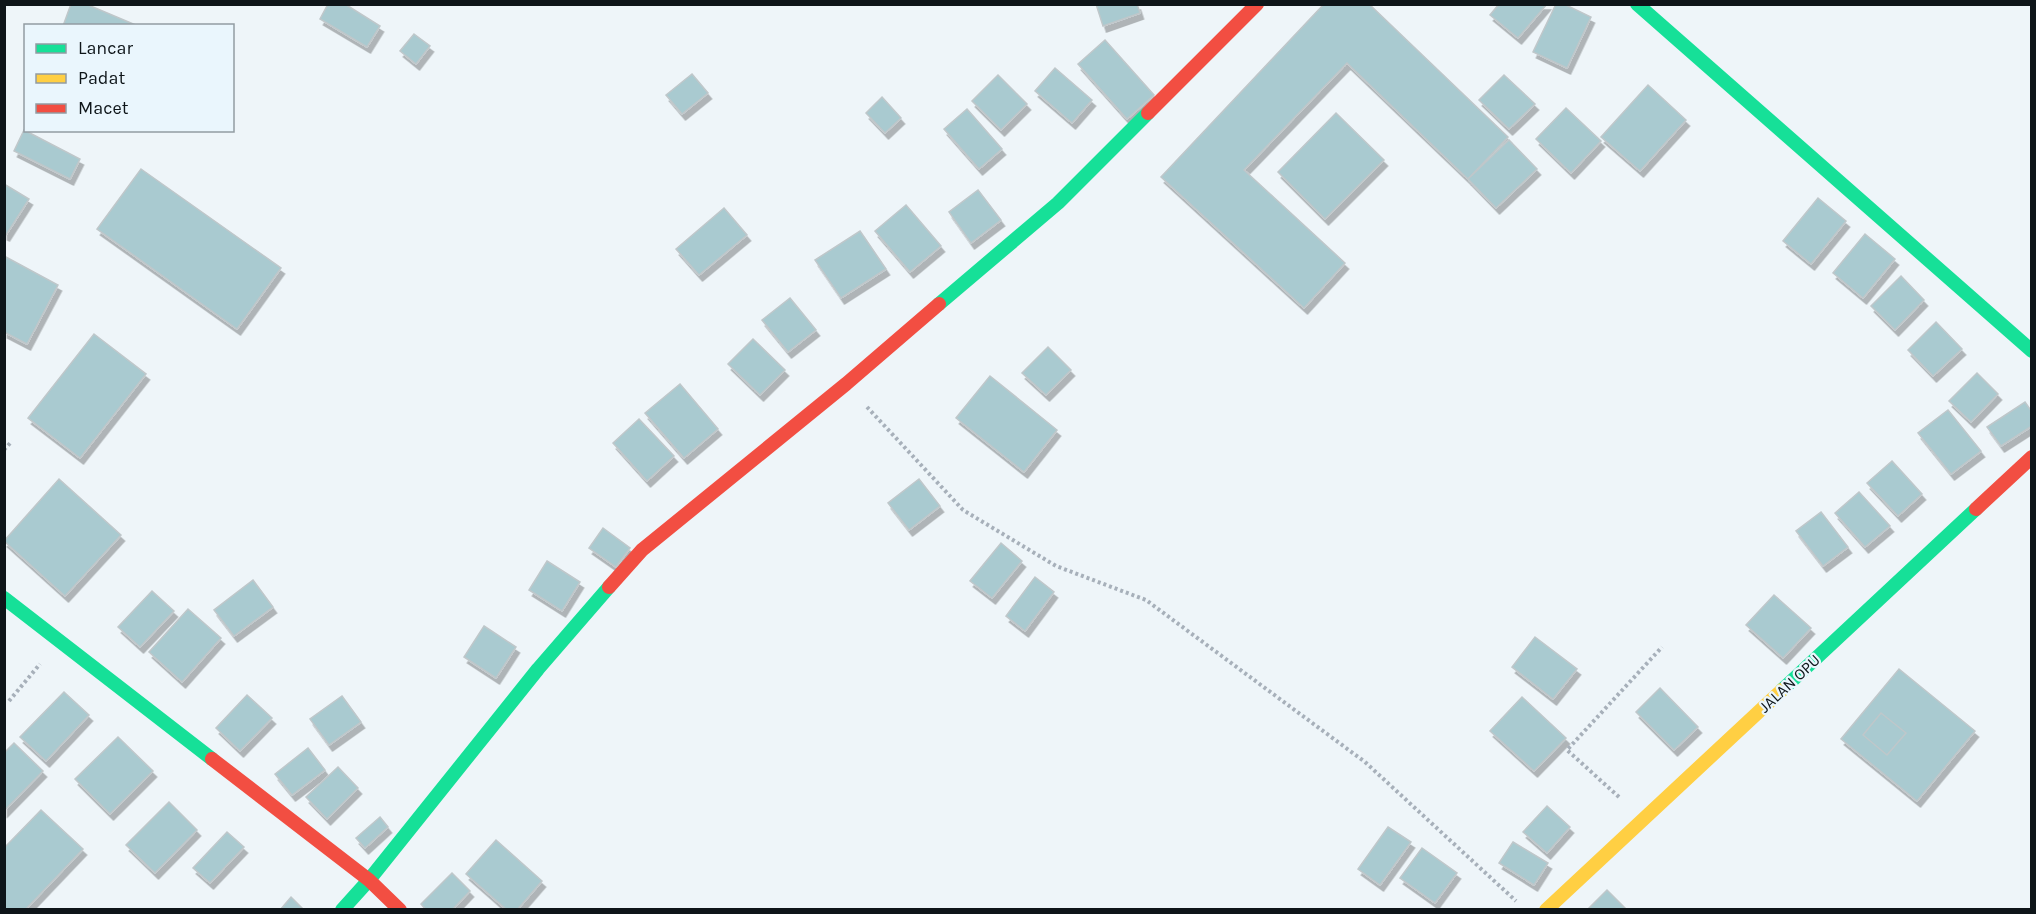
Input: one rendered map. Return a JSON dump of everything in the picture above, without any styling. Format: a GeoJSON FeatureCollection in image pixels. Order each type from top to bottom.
{"type":"FeatureCollection","features":[{"type":"Feature","properties":{"kind":"street"},"geometry":{"type":"LineString","coordinates":[[342,909],[369,880],[538,669],[642,550],[846,384],[1058,203],[1257,4]]}},
{"type":"Feature","properties":{"kind":"street"},"geometry":{"type":"LineString","coordinates":[[1637,4],[2031,351]]}},
{"type":"Feature","properties":{"kind":"street","name":"JALAN OPU"},"geometry":{"type":"LineString","coordinates":[[1546,909],[2031,457]]}},
{"type":"Feature","properties":{"kind":"street"},"geometry":{"type":"LineString","coordinates":[[4,598],[369,880],[400,909]]}},
{"type":"Feature","properties":{"kind":"path"},"geometry":{"type":"LineString","coordinates":[[846,384],[963,510],[1056,566],[1146,600],[1365,762],[1517,902]]}},
{"type":"Feature","properties":{"kind":"path"},"geometry":{"type":"LineString","coordinates":[[4,450],[12,441]]}},
{"type":"Feature","properties":{"kind":"path"},"geometry":{"type":"LineString","coordinates":[[9,701],[60,641]]}},
{"type":"Feature","properties":{"kind":"path"},"geometry":{"type":"LineString","coordinates":[[1644,819],[1567,750],[1662,647]]}},
{"type":"Feature","properties":{"kind":"building"},"geometry":{"type":"Polygon","coordinates":[[[71,4],[86,4],[133,24],[64,24],[71,4]]]}},
{"type":"Feature","properties":{"kind":"building"},"geometry":{"type":"Polygon","coordinates":[[[328,4],[345,4],[380,26],[367,47],[320,19],[328,4]]]}},
{"type":"Feature","properties":{"kind":"building"},"geometry":{"type":"Polygon","coordinates":[[[1096,4],[1137,4],[1140,13],[1103,26],[1096,4]]]}},
{"type":"Feature","properties":{"kind":"building"},"geometry":{"type":"Polygon","coordinates":[[[1324,4],[1369,4],[1508,137],[1468,179],[1347,63],[1244,170],[1345,263],[1304,308],[1161,177],[1324,4]]]}},
{"type":"Feature","properties":{"kind":"building"},"geometry":{"type":"Polygon","coordinates":[[[1499,4],[1547,4],[1518,38],[1490,15],[1499,4]]]}},
{"type":"Feature","properties":{"kind":"building"},"geometry":{"type":"Polygon","coordinates":[[[1556,4],[1564,4],[1591,17],[1567,68],[1533,52],[1556,4]]]}},
{"type":"Feature","properties":{"kind":"building"},"geometry":{"type":"Polygon","coordinates":[[[414,34],[430,46],[416,64],[400,51],[414,34]]]}},
{"type":"Feature","properties":{"kind":"building"},"geometry":{"type":"Polygon","coordinates":[[[1105,40],[1154,95],[1127,119],[1078,64],[1105,40]]]}},
{"type":"Feature","properties":{"kind":"building"},"geometry":{"type":"Polygon","coordinates":[[[1055,68],[1092,100],[1072,123],[1035,91],[1055,68]]]}},
{"type":"Feature","properties":{"kind":"building"},"geometry":{"type":"Polygon","coordinates":[[[692,74],[708,93],[682,114],[666,95],[692,74]]]}},
{"type":"Feature","properties":{"kind":"building"},"geometry":{"type":"Polygon","coordinates":[[[998,75],[1027,104],[1001,130],[972,101],[998,75]]]}},
{"type":"Feature","properties":{"kind":"building"},"geometry":{"type":"Polygon","coordinates":[[[1504,75],[1535,104],[1509,129],[1479,100],[1504,75]]]}},
{"type":"Feature","properties":{"kind":"building"},"geometry":{"type":"Polygon","coordinates":[[[1648,85],[1686,120],[1640,171],[1601,137],[1648,85]]]}},
{"type":"Feature","properties":{"kind":"building"},"geometry":{"type":"Polygon","coordinates":[[[882,97],[901,118],[885,133],[866,113],[882,97]]]}},
{"type":"Feature","properties":{"kind":"building"},"geometry":{"type":"Polygon","coordinates":[[[1566,108],[1601,141],[1571,173],[1536,139],[1566,108]]]}},
{"type":"Feature","properties":{"kind":"building"},"geometry":{"type":"Polygon","coordinates":[[[967,109],[1002,149],[979,169],[944,129],[967,109]]]}},
{"type":"Feature","properties":{"kind":"building"},"geometry":{"type":"Polygon","coordinates":[[[1336,113],[1384,160],[1325,219],[1278,172],[1336,113]]]}},
{"type":"Feature","properties":{"kind":"building"},"geometry":{"type":"Polygon","coordinates":[[[24,130],[80,159],[70,179],[14,151],[24,130]]]}},
{"type":"Feature","properties":{"kind":"building"},"geometry":{"type":"Polygon","coordinates":[[[1509,140],[1537,169],[1496,208],[1468,179],[1509,140]]]}},
{"type":"Feature","properties":{"kind":"building"},"geometry":{"type":"Polygon","coordinates":[[[141,169],[281,268],[237,329],[97,229],[141,169]]]}},
{"type":"Feature","properties":{"kind":"building"},"geometry":{"type":"Polygon","coordinates":[[[4,184],[29,199],[6,235],[4,234],[4,184]]]}},
{"type":"Feature","properties":{"kind":"building"},"geometry":{"type":"Polygon","coordinates":[[[978,190],[1001,220],[971,243],[949,212],[978,190]]]}},
{"type":"Feature","properties":{"kind":"building"},"geometry":{"type":"Polygon","coordinates":[[[1818,198],[1846,221],[1811,264],[1783,241],[1818,198]]]}},
{"type":"Feature","properties":{"kind":"building"},"geometry":{"type":"Polygon","coordinates":[[[906,205],[941,246],[910,272],[875,231],[906,205]]]}},
{"type":"Feature","properties":{"kind":"building"},"geometry":{"type":"Polygon","coordinates":[[[724,208],[747,235],[699,275],[676,249],[724,208]]]}},
{"type":"Feature","properties":{"kind":"building"},"geometry":{"type":"Polygon","coordinates":[[[860,231],[886,269],[841,298],[815,260],[860,231]]]}},
{"type":"Feature","properties":{"kind":"building"},"geometry":{"type":"Polygon","coordinates":[[[1865,234],[1895,259],[1863,298],[1833,273],[1865,234]]]}},
{"type":"Feature","properties":{"kind":"building"},"geometry":{"type":"Polygon","coordinates":[[[4,256],[58,285],[27,344],[4,332],[4,256]]]}},
{"type":"Feature","properties":{"kind":"building"},"geometry":{"type":"Polygon","coordinates":[[[1901,276],[1924,300],[1895,330],[1871,306],[1901,276]]]}},
{"type":"Feature","properties":{"kind":"building"},"geometry":{"type":"Polygon","coordinates":[[[790,298],[816,330],[788,352],[762,320],[790,298]]]}},
{"type":"Feature","properties":{"kind":"building"},"geometry":{"type":"Polygon","coordinates":[[[1936,322],[1962,349],[1933,376],[1908,350],[1936,322]]]}},
{"type":"Feature","properties":{"kind":"building"},"geometry":{"type":"Polygon","coordinates":[[[94,334],[146,374],[80,458],[28,418],[94,334]]]}},
{"type":"Feature","properties":{"kind":"building"},"geometry":{"type":"Polygon","coordinates":[[[753,339],[785,370],[760,395],[728,364],[753,339]]]}},
{"type":"Feature","properties":{"kind":"building"},"geometry":{"type":"Polygon","coordinates":[[[1048,347],[1071,370],[1046,395],[1022,373],[1048,347]]]}},
{"type":"Feature","properties":{"kind":"building"},"geometry":{"type":"Polygon","coordinates":[[[1977,373],[1998,394],[1971,422],[1949,401],[1977,373]]]}},
{"type":"Feature","properties":{"kind":"building"},"geometry":{"type":"Polygon","coordinates":[[[990,376],[1057,430],[1024,472],[956,418],[990,376]]]}},
{"type":"Feature","properties":{"kind":"building"},"geometry":{"type":"Polygon","coordinates":[[[680,384],[718,429],[684,458],[645,413],[680,384]]]}},
{"type":"Feature","properties":{"kind":"building"},"geometry":{"type":"Polygon","coordinates":[[[2025,402],[2032,412],[2032,426],[2001,446],[1987,427],[2025,402]]]}},
{"type":"Feature","properties":{"kind":"building"},"geometry":{"type":"Polygon","coordinates":[[[1948,410],[1981,451],[1951,474],[1918,433],[1948,410]]]}},
{"type":"Feature","properties":{"kind":"building"},"geometry":{"type":"Polygon","coordinates":[[[639,419],[674,456],[647,481],[613,443],[639,419]]]}},
{"type":"Feature","properties":{"kind":"building"},"geometry":{"type":"Polygon","coordinates":[[[1892,461],[1922,494],[1898,516],[1867,483],[1892,461]]]}},
{"type":"Feature","properties":{"kind":"building"},"geometry":{"type":"Polygon","coordinates":[[[59,479],[121,535],[65,596],[4,541],[59,479]]]}},
{"type":"Feature","properties":{"kind":"building"},"geometry":{"type":"Polygon","coordinates":[[[919,479],[940,506],[909,530],[888,503],[919,479]]]}},
{"type":"Feature","properties":{"kind":"building"},"geometry":{"type":"Polygon","coordinates":[[[1859,492],[1890,526],[1865,547],[1835,513],[1859,492]]]}},
{"type":"Feature","properties":{"kind":"building"},"geometry":{"type":"Polygon","coordinates":[[[1821,512],[1848,547],[1823,566],[1796,531],[1821,512]]]}},
{"type":"Feature","properties":{"kind":"building"},"geometry":{"type":"Polygon","coordinates":[[[603,528],[630,548],[616,567],[589,548],[603,528]]]}},
{"type":"Feature","properties":{"kind":"building"},"geometry":{"type":"Polygon","coordinates":[[[1001,543],[1022,561],[992,598],[970,581],[1001,543]]]}},
{"type":"Feature","properties":{"kind":"building"},"geometry":{"type":"Polygon","coordinates":[[[547,561],[580,582],[562,611],[529,590],[547,561]]]}},
{"type":"Feature","properties":{"kind":"building"},"geometry":{"type":"Polygon","coordinates":[[[1035,577],[1054,592],[1025,631],[1006,616],[1035,577]]]}},
{"type":"Feature","properties":{"kind":"building"},"geometry":{"type":"Polygon","coordinates":[[[253,580],[273,607],[234,636],[214,610],[253,580]]]}},
{"type":"Feature","properties":{"kind":"building"},"geometry":{"type":"Polygon","coordinates":[[[152,591],[174,611],[140,647],[118,627],[152,591]]]}},
{"type":"Feature","properties":{"kind":"building"},"geometry":{"type":"Polygon","coordinates":[[[1774,595],[1811,628],[1783,658],[1746,625],[1774,595]]]}},
{"type":"Feature","properties":{"kind":"building"},"geometry":{"type":"Polygon","coordinates":[[[188,609],[221,638],[182,682],[149,652],[188,609]]]}},
{"type":"Feature","properties":{"kind":"building"},"geometry":{"type":"Polygon","coordinates":[[[484,626],[516,647],[496,678],[464,657],[484,626]]]}},
{"type":"Feature","properties":{"kind":"building"},"geometry":{"type":"Polygon","coordinates":[[[1535,637],[1577,669],[1553,699],[1512,667],[1535,637]]]}},
{"type":"Feature","properties":{"kind":"building"},"geometry":{"type":"Polygon","coordinates":[[[1899,669],[1975,731],[1917,801],[1841,739],[1899,669]]]}},
{"type":"Feature","properties":{"kind":"building"},"geometry":{"type":"Polygon","coordinates":[[[1660,688],[1698,727],[1674,750],[1636,712],[1660,688]]]}},
{"type":"Feature","properties":{"kind":"building"},"geometry":{"type":"Polygon","coordinates":[[[64,692],[89,715],[46,761],[20,737],[64,692]]]}},
{"type":"Feature","properties":{"kind":"building"},"geometry":{"type":"Polygon","coordinates":[[[247,695],[272,718],[240,751],[216,728],[247,695]]]}},
{"type":"Feature","properties":{"kind":"building"},"geometry":{"type":"Polygon","coordinates":[[[342,696],[361,722],[329,745],[310,719],[342,696]]]}},
{"type":"Feature","properties":{"kind":"building"},"geometry":{"type":"Polygon","coordinates":[[[1522,697],[1566,738],[1534,771],[1490,731],[1522,697]]]}},
{"type":"Feature","properties":{"kind":"building"},"geometry":{"type":"Polygon","coordinates":[[[1881,713],[1906,733],[1887,755],[1863,735],[1881,713]]]}},
{"type":"Feature","properties":{"kind":"building"},"geometry":{"type":"Polygon","coordinates":[[[118,737],[153,771],[110,814],[75,779],[118,737]]]}},
{"type":"Feature","properties":{"kind":"building"},"geometry":{"type":"Polygon","coordinates":[[[14,743],[43,771],[4,811],[4,753],[14,743]]]}},
{"type":"Feature","properties":{"kind":"building"},"geometry":{"type":"Polygon","coordinates":[[[308,748],[325,770],[292,795],[275,774],[308,748]]]}},
{"type":"Feature","properties":{"kind":"building"},"geometry":{"type":"Polygon","coordinates":[[[338,767],[358,788],[327,819],[306,797],[338,767]]]}},
{"type":"Feature","properties":{"kind":"building"},"geometry":{"type":"Polygon","coordinates":[[[169,802],[197,830],[155,873],[126,845],[169,802]]]}},
{"type":"Feature","properties":{"kind":"building"},"geometry":{"type":"Polygon","coordinates":[[[1547,806],[1570,827],[1547,853],[1523,832],[1547,806]]]}},
{"type":"Feature","properties":{"kind":"building"},"geometry":{"type":"Polygon","coordinates":[[[41,810],[83,849],[25,910],[4,910],[4,848],[41,810]]]}},
{"type":"Feature","properties":{"kind":"building"},"geometry":{"type":"Polygon","coordinates":[[[380,817],[388,827],[365,848],[356,838],[380,817]]]}},
{"type":"Feature","properties":{"kind":"building"},"geometry":{"type":"Polygon","coordinates":[[[1388,827],[1411,842],[1380,885],[1358,869],[1388,827]]]}},
{"type":"Feature","properties":{"kind":"building"},"geometry":{"type":"Polygon","coordinates":[[[227,832],[244,847],[210,883],[193,868],[227,832]]]}},
{"type":"Feature","properties":{"kind":"building"},"geometry":{"type":"Polygon","coordinates":[[[496,840],[542,881],[517,910],[507,910],[466,874],[496,840]]]}},
{"type":"Feature","properties":{"kind":"building"},"geometry":{"type":"Polygon","coordinates":[[[1513,842],[1548,863],[1534,885],[1499,863],[1513,842]]]}},
{"type":"Feature","properties":{"kind":"building"},"geometry":{"type":"Polygon","coordinates":[[[1422,848],[1457,873],[1435,903],[1400,878],[1422,848]]]}},
{"type":"Feature","properties":{"kind":"building"},"geometry":{"type":"Polygon","coordinates":[[[452,873],[470,891],[452,910],[426,910],[421,904],[452,873]]]}},
{"type":"Feature","properties":{"kind":"building"},"geometry":{"type":"Polygon","coordinates":[[[1607,890],[1627,910],[1587,910],[1607,890]]]}},
{"type":"Feature","properties":{"kind":"building"},"geometry":{"type":"Polygon","coordinates":[[[291,897],[304,910],[280,910],[291,897]]]}},
{"type":"Feature","properties":{"kind":"traffic: fast"},"geometry":{"type":"LineString","coordinates":[[1637,4],[2032,351]]}},
{"type":"Feature","properties":{"kind":"traffic: fast"},"geometry":{"type":"LineString","coordinates":[[939,304],[1058,203],[1148,113]]}},
{"type":"Feature","properties":{"kind":"traffic: fast"},"geometry":{"type":"LineString","coordinates":[[1782,690],[1976,509]]}},
{"type":"Feature","properties":{"kind":"traffic: fast"},"geometry":{"type":"LineString","coordinates":[[342,910],[369,880],[538,669],[609,587]]}},
{"type":"Feature","properties":{"kind":"traffic: fast"},"geometry":{"type":"LineString","coordinates":[[4,598],[212,759]]}},
{"type":"Feature","properties":{"kind":"traffic: slow"},"geometry":{"type":"LineString","coordinates":[[1546,910],[1782,690]]}},
{"type":"Feature","properties":{"kind":"traffic: jam"},"geometry":{"type":"LineString","coordinates":[[1148,113],[1257,4]]}},
{"type":"Feature","properties":{"kind":"traffic: jam"},"geometry":{"type":"LineString","coordinates":[[609,587],[642,550],[846,384],[939,304]]}},
{"type":"Feature","properties":{"kind":"traffic: jam"},"geometry":{"type":"LineString","coordinates":[[1976,509],[2032,457]]}},
{"type":"Feature","properties":{"kind":"traffic: jam"},"geometry":{"type":"LineString","coordinates":[[212,759],[369,880],[400,910]]}}]}
